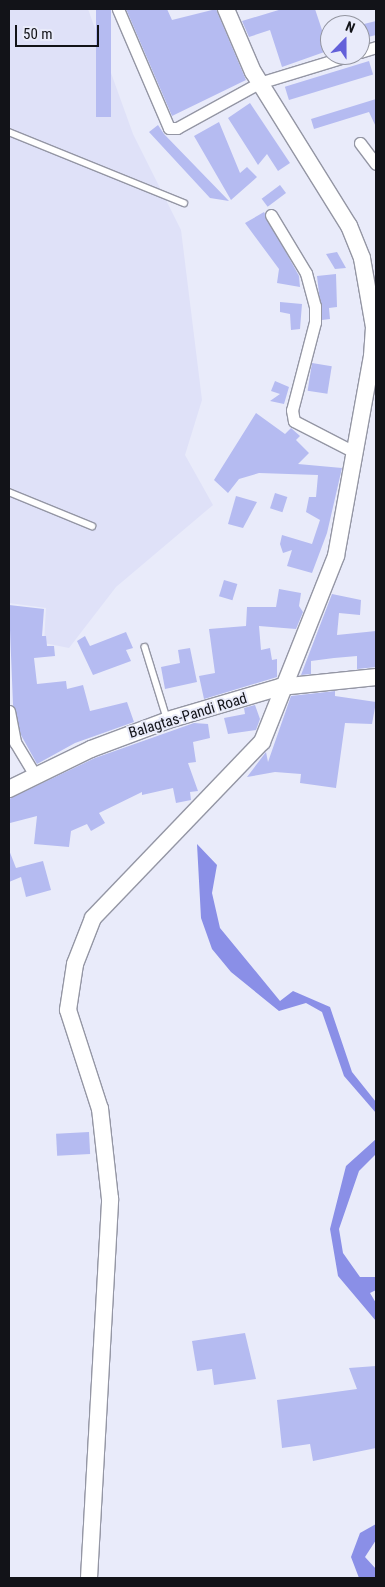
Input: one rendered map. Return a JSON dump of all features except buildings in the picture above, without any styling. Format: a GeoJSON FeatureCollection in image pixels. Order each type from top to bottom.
{"type":"FeatureCollection","features":[{"type":"Feature","properties":{"kind":"street"},"geometry":{"type":"LineString","coordinates":[[118,9],[169,128],[177,128],[259,83],[320,64]]}},
{"type":"Feature","properties":{"kind":"street"},"geometry":{"type":"LineString","coordinates":[[89,1578],[110,1199],[100,1108],[68,1010],[75,964],[93,918],[262,742],[280,687],[336,556],[374,327],[362,258],[349,226],[259,83],[226,9]]}},
{"type":"Feature","properties":{"kind":"street"},"geometry":{"type":"LineString","coordinates":[[360,143],[376,164]]}},
{"type":"Feature","properties":{"kind":"street"},"geometry":{"type":"LineString","coordinates":[[271,216],[306,273],[315,306],[316,322],[292,410],[294,421],[354,452]]}},
{"type":"Feature","properties":{"kind":"street","name":"Balagtas-Pandi Road"},"geometry":{"type":"LineString","coordinates":[[9,789],[91,749],[168,720],[280,687],[376,678]]}},
{"type":"Feature","properties":{"kind":"street"},"geometry":{"type":"LineString","coordinates":[[9,711],[15,742],[36,777]]}},
{"type":"Feature","properties":{"kind":"lane"},"geometry":{"type":"LineString","coordinates":[[9,132],[184,203]]}},
{"type":"Feature","properties":{"kind":"lane"},"geometry":{"type":"LineString","coordinates":[[9,492],[92,526]]}},
{"type":"Feature","properties":{"kind":"lane"},"geometry":{"type":"LineString","coordinates":[[145,647],[168,720]]}},
{"type":"Feature","properties":{"kind":"shaded area"},"geometry":{"type":"Polygon","coordinates":[[[9,9],[88,9],[133,134],[181,230],[202,400],[185,455],[213,505],[116,587],[69,648],[44,643],[46,608],[9,603],[9,9]]]}},
{"type":"Feature","properties":{"kind":"water"},"geometry":{"type":"Polygon","coordinates":[[[197,844],[217,865],[212,893],[220,928],[280,1001],[293,991],[330,1007],[352,1072],[376,1102],[376,1113],[344,1076],[322,1012],[306,1003],[279,1011],[231,972],[212,949],[201,918],[197,844]]]}},
{"type":"Feature","properties":{"kind":"water"},"geometry":{"type":"Polygon","coordinates":[[[376,1139],[376,1154],[359,1171],[339,1229],[343,1253],[360,1277],[376,1277],[376,1290],[370,1293],[376,1303],[376,1321],[338,1276],[330,1229],[346,1166],[376,1139]]]}},
{"type":"Feature","properties":{"kind":"water"},"geometry":{"type":"Polygon","coordinates":[[[376,1524],[376,1540],[365,1557],[376,1569],[376,1578],[359,1578],[351,1557],[360,1533],[376,1524]]]}}]}
